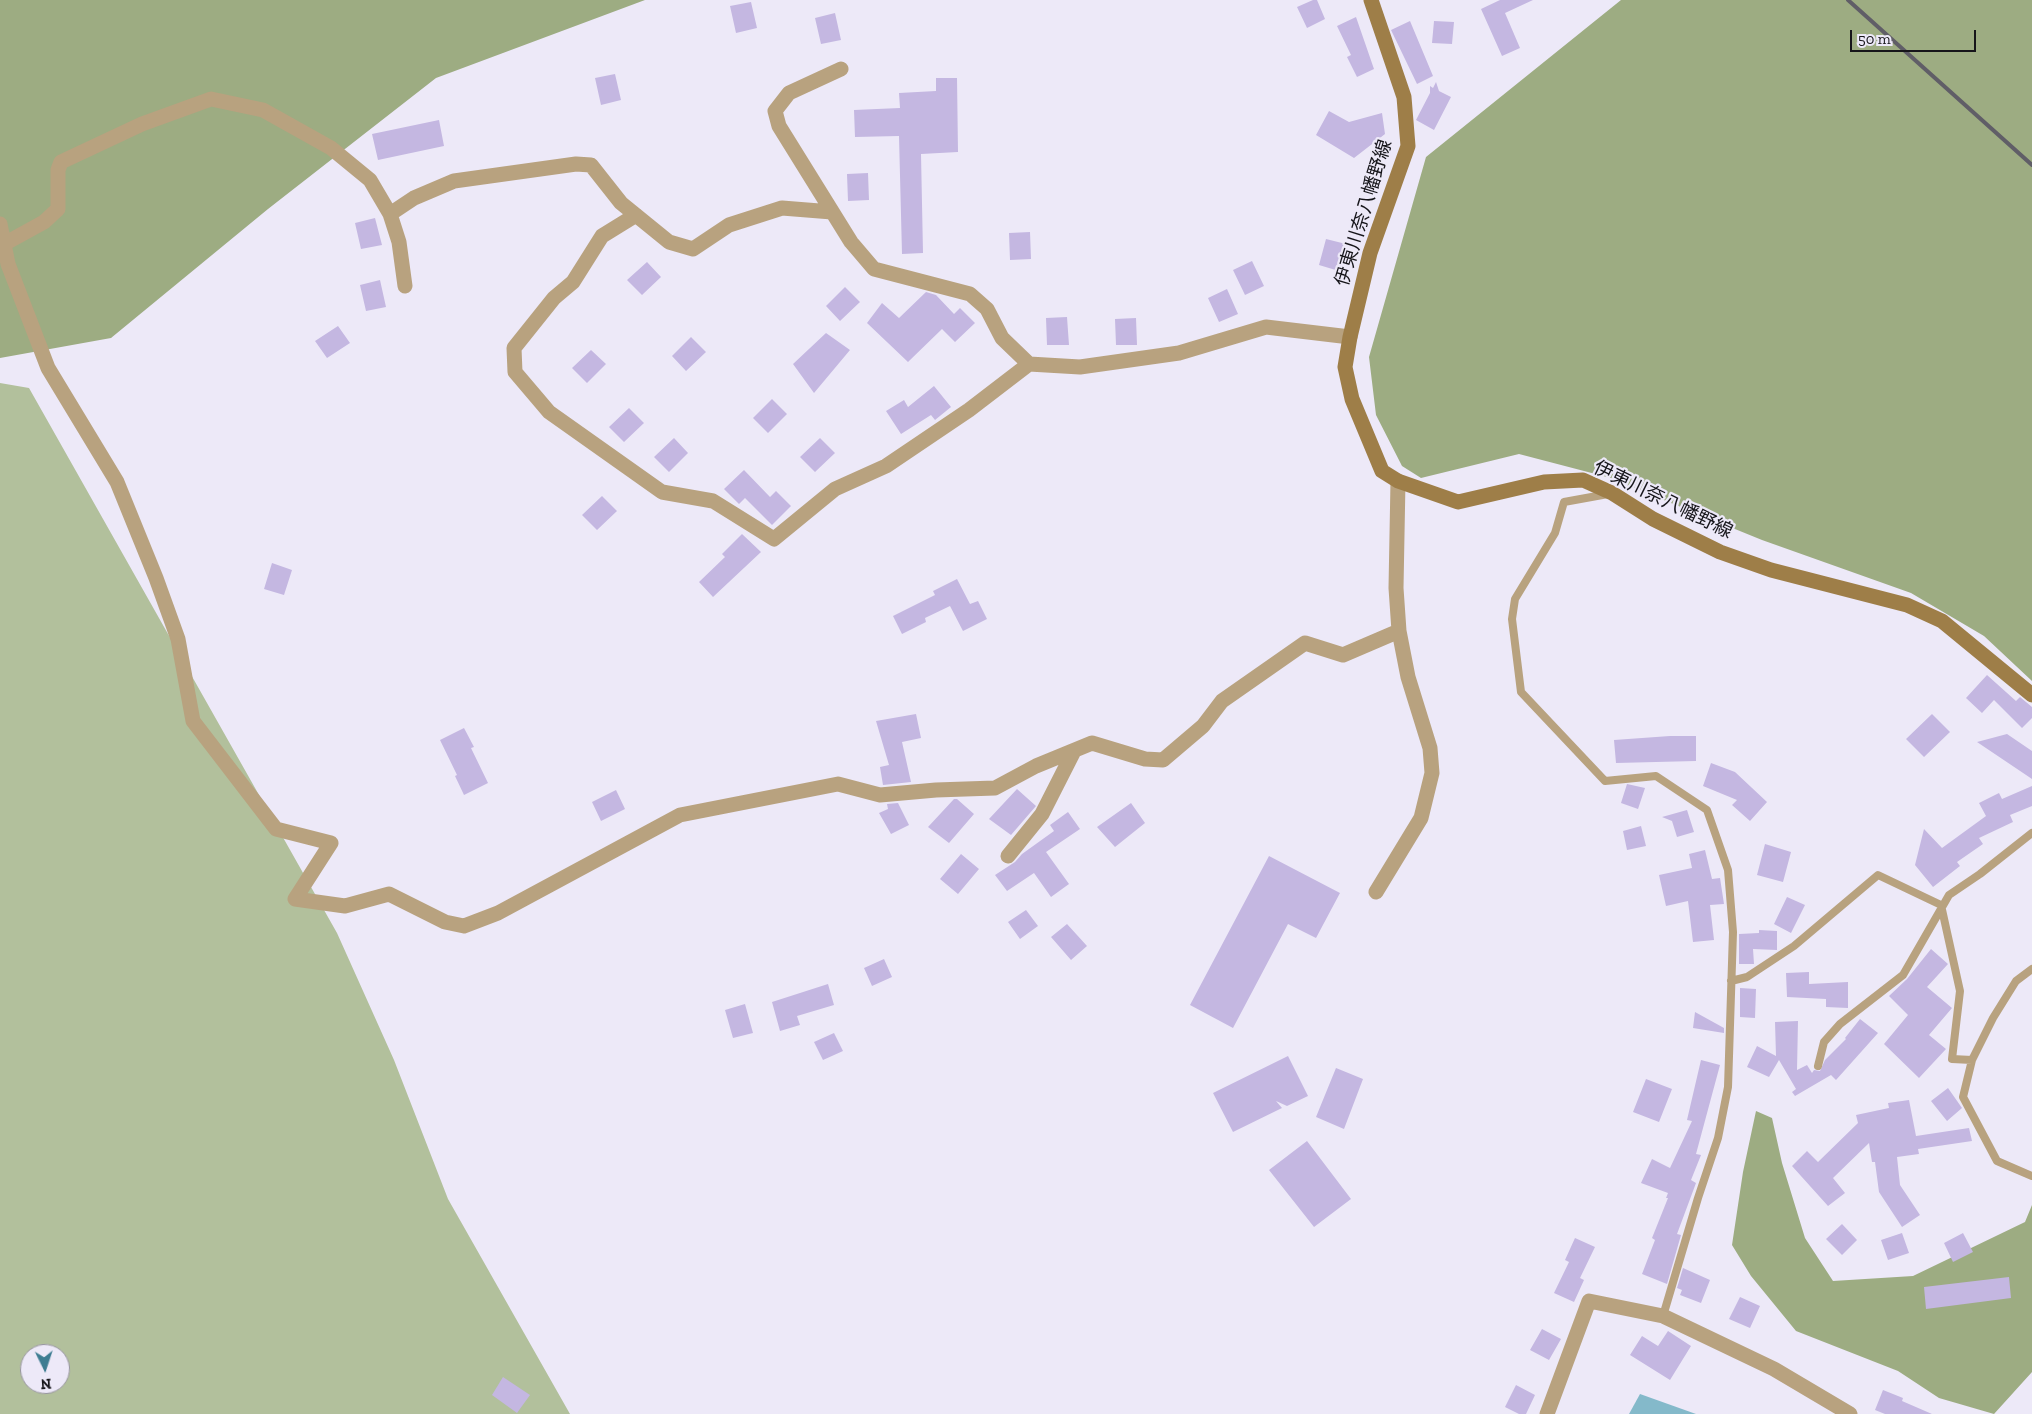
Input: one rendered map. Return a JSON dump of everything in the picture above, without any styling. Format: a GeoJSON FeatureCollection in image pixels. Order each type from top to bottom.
{"type":"FeatureCollection","features":[{"type":"Feature","properties":{"kind":"main road","name":"伊東川奈八幡野線"},"geometry":{"type":"LineString","coordinates":[[1371,0],[1404,97],[1408,146],[1370,253],[1350,337],[1345,367],[1352,399],[1382,471],[1398,481],[1458,502],[1544,482],[1583,480],[1612,493],[1653,519],[1720,552],[1771,570],[1907,605],[1942,621],[2032,695]]}},
{"type":"Feature","properties":{"kind":"street"},"geometry":{"type":"LineString","coordinates":[[841,69],[789,93],[775,111],[779,126],[851,242],[874,269],[970,294],[987,310],[1002,338],[1029,364],[1080,367],[1179,353],[1266,327],[1350,337]]}},
{"type":"Feature","properties":{"kind":"street"},"geometry":{"type":"LineString","coordinates":[[4,244],[44,222],[58,209],[58,170],[61,162],[142,124],[211,99],[263,110],[331,148],[370,180],[390,214],[399,242],[405,286]]}},
{"type":"Feature","properties":{"kind":"street"},"geometry":{"type":"LineString","coordinates":[[390,214],[414,198],[454,181],[576,164],[591,165],[622,203],[636,215],[670,242],[693,249],[729,225],[782,208],[832,212]]}},
{"type":"Feature","properties":{"kind":"street"},"geometry":{"type":"LineString","coordinates":[[636,215],[602,236],[573,282],[554,298],[514,348],[515,372],[549,412],[662,492],[713,501],[774,539],[835,489],[886,466],[970,410],[1029,364]]}},
{"type":"Feature","properties":{"kind":"street"},"geometry":{"type":"LineString","coordinates":[[0,224],[8,264],[48,368],[117,482],[156,578],[178,639],[193,721],[276,830],[331,843],[295,899],[345,906],[389,894],[445,922],[464,926],[498,913],[680,815],[838,784],[880,795],[936,790],[995,788],[1036,766],[1092,743],[1145,759],[1163,760],[1203,726],[1222,701],[1305,643],[1343,655],[1398,631]]}},
{"type":"Feature","properties":{"kind":"street"},"geometry":{"type":"LineString","coordinates":[[1376,892],[1421,818],[1432,773],[1430,748],[1408,677],[1398,631],[1396,588],[1398,481]]}},
{"type":"Feature","properties":{"kind":"street"},"geometry":{"type":"LineString","coordinates":[[1008,856],[1042,814],[1074,751]]}},
{"type":"Feature","properties":{"kind":"street"},"geometry":{"type":"LineString","coordinates":[[1547,1414],[1589,1302],[1663,1316],[1774,1369],[1850,1414]]}},
{"type":"Feature","properties":{"kind":"lane"},"geometry":{"type":"LineString","coordinates":[[1612,493],[1564,502],[1555,533],[1515,599],[1512,619],[1521,692],[1605,781],[1656,776],[1707,810],[1728,870],[1733,932],[1728,1087],[1718,1138],[1663,1316]]}},
{"type":"Feature","properties":{"kind":"lane"},"geometry":{"type":"LineString","coordinates":[[1818,1066],[1824,1042],[1840,1024],[1904,975],[1948,895],[1980,874],[2032,833]]}},
{"type":"Feature","properties":{"kind":"lane"},"geometry":{"type":"LineString","coordinates":[[1731,981],[1746,977],[1794,946],[1878,875],[1941,905]]}},
{"type":"Feature","properties":{"kind":"lane"},"geometry":{"type":"LineString","coordinates":[[1941,905],[1960,991],[1952,1059],[1972,1060]]}},
{"type":"Feature","properties":{"kind":"lane"},"geometry":{"type":"LineString","coordinates":[[2032,969],[2016,981],[1993,1018],[1972,1060],[1963,1097],[1997,1160],[2032,1176]]}},
{"type":"Feature","properties":{"kind":"green space"},"geometry":{"type":"Polygon","coordinates":[[[0,0],[645,0],[436,78],[268,209],[111,338],[0,358],[0,0]]]}},
{"type":"Feature","properties":{"kind":"green space"},"geometry":{"type":"Polygon","coordinates":[[[1621,0],[2032,0],[2032,681],[1984,636],[1911,593],[1762,540],[1607,477],[1519,454],[1421,478],[1402,466],[1376,415],[1369,357],[1426,157],[1621,0]]]}},
{"type":"Feature","properties":{"kind":"green space"},"geometry":{"type":"Polygon","coordinates":[[[0,383],[29,388],[337,933],[394,1060],[448,1199],[570,1414],[0,1414],[0,383]]]}},
{"type":"Feature","properties":{"kind":"green space"},"geometry":{"type":"Polygon","coordinates":[[[1756,1111],[1772,1118],[1782,1163],[1805,1238],[1833,1281],[1913,1276],[2025,1222],[2032,1205],[2032,1372],[1994,1414],[1939,1398],[1898,1371],[1796,1331],[1751,1276],[1732,1245],[1743,1172],[1756,1111]]]}},
{"type":"Feature","properties":{"kind":"water"},"geometry":{"type":"Polygon","coordinates":[[[1640,1394],[1696,1414],[1629,1414],[1640,1394]]]}},
{"type":"Feature","properties":{"kind":"building"},"geometry":{"type":"Polygon","coordinates":[[[1317,0],[1325,19],[1307,28],[1297,7],[1317,0]]]}},
{"type":"Feature","properties":{"kind":"building"},"geometry":{"type":"Polygon","coordinates":[[[1500,0],[1533,0],[1505,13],[1520,48],[1502,56],[1481,9],[1500,0]]]}},
{"type":"Feature","properties":{"kind":"building"},"geometry":{"type":"Polygon","coordinates":[[[751,2],[757,28],[736,33],[730,6],[751,2]]]}},
{"type":"Feature","properties":{"kind":"building"},"geometry":{"type":"Polygon","coordinates":[[[835,13],[841,40],[821,44],[815,18],[835,13]]]}},
{"type":"Feature","properties":{"kind":"building"},"geometry":{"type":"Polygon","coordinates":[[[1356,17],[1374,69],[1357,77],[1347,57],[1351,55],[1337,26],[1356,17]]]}},
{"type":"Feature","properties":{"kind":"building"},"geometry":{"type":"Polygon","coordinates":[[[1410,21],[1433,76],[1417,84],[1391,30],[1410,21]]]}},
{"type":"Feature","properties":{"kind":"building"},"geometry":{"type":"Polygon","coordinates":[[[1434,21],[1454,22],[1452,44],[1432,43],[1434,21]]]}},
{"type":"Feature","properties":{"kind":"building"},"geometry":{"type":"Polygon","coordinates":[[[615,74],[621,100],[601,105],[595,78],[615,74]]]}},
{"type":"Feature","properties":{"kind":"building"},"geometry":{"type":"Polygon","coordinates":[[[936,78],[957,78],[958,152],[921,154],[923,253],[902,254],[899,136],[855,137],[854,110],[900,108],[899,93],[936,91],[936,78]]]}},
{"type":"Feature","properties":{"kind":"building"},"geometry":{"type":"Polygon","coordinates":[[[1436,82],[1439,91],[1451,97],[1434,130],[1416,120],[1430,93],[1430,86],[1433,88],[1436,82]]]}},
{"type":"Feature","properties":{"kind":"building"},"geometry":{"type":"Polygon","coordinates":[[[1329,111],[1349,122],[1382,113],[1385,134],[1354,158],[1316,135],[1329,111]]]}},
{"type":"Feature","properties":{"kind":"building"},"geometry":{"type":"Polygon","coordinates":[[[439,120],[444,146],[378,160],[372,134],[439,120]]]}},
{"type":"Feature","properties":{"kind":"building"},"geometry":{"type":"Polygon","coordinates":[[[868,173],[869,200],[848,201],[847,174],[868,173]]]}},
{"type":"Feature","properties":{"kind":"building"},"geometry":{"type":"Polygon","coordinates":[[[375,218],[382,245],[361,249],[355,223],[375,218]]]}},
{"type":"Feature","properties":{"kind":"building"},"geometry":{"type":"Polygon","coordinates":[[[1030,232],[1031,259],[1010,260],[1009,233],[1030,232]]]}},
{"type":"Feature","properties":{"kind":"building"},"geometry":{"type":"Polygon","coordinates":[[[1326,239],[1346,244],[1339,271],[1319,265],[1326,239]]]}},
{"type":"Feature","properties":{"kind":"building"},"geometry":{"type":"Polygon","coordinates":[[[1252,261],[1264,286],[1245,295],[1233,270],[1252,261]]]}},
{"type":"Feature","properties":{"kind":"building"},"geometry":{"type":"Polygon","coordinates":[[[647,262],[661,277],[642,295],[627,280],[647,262]]]}},
{"type":"Feature","properties":{"kind":"building"},"geometry":{"type":"Polygon","coordinates":[[[380,280],[386,307],[366,311],[360,285],[380,280]]]}},
{"type":"Feature","properties":{"kind":"building"},"geometry":{"type":"Polygon","coordinates":[[[845,287],[860,302],[840,321],[826,306],[845,287]]]}},
{"type":"Feature","properties":{"kind":"building"},"geometry":{"type":"Polygon","coordinates":[[[1227,289],[1238,314],[1219,322],[1208,298],[1227,289]]]}},
{"type":"Feature","properties":{"kind":"building"},"geometry":{"type":"Polygon","coordinates":[[[926,292],[936,295],[954,314],[960,308],[975,323],[955,342],[942,329],[908,362],[867,323],[882,303],[899,318],[926,292]]]}},
{"type":"Feature","properties":{"kind":"building"},"geometry":{"type":"Polygon","coordinates":[[[1067,317],[1069,345],[1047,345],[1046,318],[1067,317]]]}},
{"type":"Feature","properties":{"kind":"building"},"geometry":{"type":"Polygon","coordinates":[[[1136,318],[1137,345],[1116,345],[1115,319],[1136,318]]]}},
{"type":"Feature","properties":{"kind":"building"},"geometry":{"type":"Polygon","coordinates":[[[338,326],[350,343],[327,358],[315,341],[338,326]]]}},
{"type":"Feature","properties":{"kind":"building"},"geometry":{"type":"Polygon","coordinates":[[[826,333],[850,350],[814,393],[793,364],[826,333]]]}},
{"type":"Feature","properties":{"kind":"building"},"geometry":{"type":"Polygon","coordinates":[[[691,337],[706,352],[686,371],[672,356],[691,337]]]}},
{"type":"Feature","properties":{"kind":"building"},"geometry":{"type":"Polygon","coordinates":[[[591,350],[606,364],[587,383],[572,368],[591,350]]]}},
{"type":"Feature","properties":{"kind":"building"},"geometry":{"type":"Polygon","coordinates":[[[934,386],[951,407],[935,420],[931,415],[901,434],[886,411],[904,400],[908,407],[934,386]]]}},
{"type":"Feature","properties":{"kind":"building"},"geometry":{"type":"Polygon","coordinates":[[[772,399],[787,414],[768,433],[753,418],[772,399]]]}},
{"type":"Feature","properties":{"kind":"building"},"geometry":{"type":"Polygon","coordinates":[[[629,408],[644,423],[624,442],[609,427],[629,408]]]}},
{"type":"Feature","properties":{"kind":"building"},"geometry":{"type":"Polygon","coordinates":[[[674,438],[688,453],[669,472],[654,457],[674,438]]]}},
{"type":"Feature","properties":{"kind":"building"},"geometry":{"type":"Polygon","coordinates":[[[820,438],[835,453],[815,472],[800,457],[820,438]]]}},
{"type":"Feature","properties":{"kind":"building"},"geometry":{"type":"Polygon","coordinates":[[[744,470],[770,497],[776,491],[791,506],[772,525],[745,498],[739,504],[724,489],[744,470]]]}},
{"type":"Feature","properties":{"kind":"building"},"geometry":{"type":"Polygon","coordinates":[[[602,496],[617,511],[597,530],[582,515],[602,496]]]}},
{"type":"Feature","properties":{"kind":"building"},"geometry":{"type":"Polygon","coordinates":[[[742,534],[761,552],[713,597],[699,582],[725,557],[722,554],[742,534]]]}},
{"type":"Feature","properties":{"kind":"building"},"geometry":{"type":"Polygon","coordinates":[[[272,563],[292,570],[284,595],[264,589],[272,563]]]}},
{"type":"Feature","properties":{"kind":"building"},"geometry":{"type":"Polygon","coordinates":[[[957,579],[970,604],[978,601],[987,619],[963,631],[950,606],[925,618],[926,622],[902,634],[893,616],[935,595],[933,591],[957,579]]]}},
{"type":"Feature","properties":{"kind":"building"},"geometry":{"type":"Polygon","coordinates":[[[1987,675],[2016,701],[2020,697],[2032,707],[2032,718],[2022,728],[1994,700],[1982,713],[1966,698],[1987,675]]]}},
{"type":"Feature","properties":{"kind":"building"},"geometry":{"type":"Polygon","coordinates":[[[916,714],[921,738],[902,742],[911,782],[883,785],[880,767],[889,765],[876,721],[916,714]]]}},
{"type":"Feature","properties":{"kind":"building"},"geometry":{"type":"Polygon","coordinates":[[[1932,714],[1950,732],[1924,757],[1906,739],[1932,714]]]}},
{"type":"Feature","properties":{"kind":"building"},"geometry":{"type":"Polygon","coordinates":[[[464,728],[474,747],[471,748],[488,783],[464,795],[455,776],[457,775],[440,740],[464,728]]]}},
{"type":"Feature","properties":{"kind":"building"},"geometry":{"type":"Polygon","coordinates":[[[2007,734],[2032,751],[2032,779],[1977,742],[2007,734]]]}},
{"type":"Feature","properties":{"kind":"building"},"geometry":{"type":"Polygon","coordinates":[[[1696,736],[1696,761],[1616,763],[1614,740],[1696,736]]]}},
{"type":"Feature","properties":{"kind":"building"},"geometry":{"type":"Polygon","coordinates":[[[1711,763],[1735,772],[1767,802],[1750,821],[1732,805],[1737,800],[1703,786],[1711,763]]]}},
{"type":"Feature","properties":{"kind":"building"},"geometry":{"type":"Polygon","coordinates":[[[1627,784],[1645,788],[1638,809],[1621,803],[1627,784]]]}},
{"type":"Feature","properties":{"kind":"building"},"geometry":{"type":"Polygon","coordinates":[[[2032,786],[2032,806],[2010,815],[2013,822],[1979,838],[1983,844],[1957,862],[1960,866],[1933,887],[1915,865],[1924,829],[1942,848],[1986,816],[1979,803],[1999,793],[2002,799],[2032,786]]]}},
{"type":"Feature","properties":{"kind":"building"},"geometry":{"type":"Polygon","coordinates":[[[1017,789],[1036,806],[1011,835],[989,819],[1017,789]]]}},
{"type":"Feature","properties":{"kind":"building"},"geometry":{"type":"Polygon","coordinates":[[[616,790],[625,809],[601,821],[592,802],[616,790]]]}},
{"type":"Feature","properties":{"kind":"building"},"geometry":{"type":"Polygon","coordinates":[[[954,799],[957,799],[974,814],[949,843],[928,827],[954,799]]]}},
{"type":"Feature","properties":{"kind":"building"},"geometry":{"type":"Polygon","coordinates":[[[898,803],[909,825],[891,834],[879,813],[888,809],[887,804],[898,803]]]}},
{"type":"Feature","properties":{"kind":"building"},"geometry":{"type":"Polygon","coordinates":[[[1131,803],[1145,823],[1115,847],[1097,827],[1131,803]]]}},
{"type":"Feature","properties":{"kind":"building"},"geometry":{"type":"Polygon","coordinates":[[[1687,810],[1694,832],[1677,837],[1672,821],[1662,817],[1687,810]]]}},
{"type":"Feature","properties":{"kind":"building"},"geometry":{"type":"Polygon","coordinates":[[[1068,812],[1080,829],[1046,852],[1069,884],[1051,897],[1034,873],[1007,891],[995,875],[1015,862],[1022,854],[1054,831],[1050,825],[1068,812]]]}},
{"type":"Feature","properties":{"kind":"building"},"geometry":{"type":"Polygon","coordinates":[[[1641,826],[1646,846],[1627,850],[1623,831],[1641,826]]]}},
{"type":"Feature","properties":{"kind":"building"},"geometry":{"type":"Polygon","coordinates":[[[1765,844],[1791,852],[1783,882],[1757,875],[1765,844]]]}},
{"type":"Feature","properties":{"kind":"building"},"geometry":{"type":"Polygon","coordinates":[[[1705,850],[1712,879],[1720,878],[1724,904],[1710,905],[1714,940],[1693,942],[1688,901],[1666,906],[1659,875],[1692,868],[1689,854],[1705,850]]]}},
{"type":"Feature","properties":{"kind":"building"},"geometry":{"type":"Polygon","coordinates":[[[961,854],[979,869],[958,894],[940,879],[961,854]]]}},
{"type":"Feature","properties":{"kind":"building"},"geometry":{"type":"Polygon","coordinates":[[[1269,856],[1340,893],[1316,938],[1288,924],[1233,1028],[1190,1005],[1269,856]]]}},
{"type":"Feature","properties":{"kind":"building"},"geometry":{"type":"Polygon","coordinates":[[[1787,897],[1805,905],[1791,933],[1774,924],[1787,897]]]}},
{"type":"Feature","properties":{"kind":"building"},"geometry":{"type":"Polygon","coordinates":[[[1026,910],[1038,926],[1020,939],[1008,922],[1026,910]]]}},
{"type":"Feature","properties":{"kind":"building"},"geometry":{"type":"Polygon","coordinates":[[[1067,924],[1087,946],[1071,960],[1051,937],[1067,924]]]}},
{"type":"Feature","properties":{"kind":"building"},"geometry":{"type":"Polygon","coordinates":[[[1759,930],[1777,931],[1777,950],[1753,949],[1754,964],[1739,964],[1739,934],[1759,933],[1759,930]]]}},
{"type":"Feature","properties":{"kind":"building"},"geometry":{"type":"Polygon","coordinates":[[[1931,949],[1948,964],[1927,987],[1952,1008],[1929,1035],[1946,1049],[1919,1078],[1884,1044],[1908,1015],[1889,996],[1907,979],[1931,949]]]}},
{"type":"Feature","properties":{"kind":"building"},"geometry":{"type":"Polygon","coordinates":[[[884,959],[892,977],[872,986],[864,968],[884,959]]]}},
{"type":"Feature","properties":{"kind":"building"},"geometry":{"type":"Polygon","coordinates":[[[1809,972],[1809,984],[1848,982],[1848,1008],[1826,1007],[1826,999],[1787,997],[1786,973],[1809,972]]]}},
{"type":"Feature","properties":{"kind":"building"},"geometry":{"type":"Polygon","coordinates":[[[828,984],[834,1005],[797,1016],[800,1025],[780,1031],[772,1002],[828,984]]]}},
{"type":"Feature","properties":{"kind":"building"},"geometry":{"type":"Polygon","coordinates":[[[1740,988],[1756,989],[1755,1018],[1740,1017],[1740,988]]]}},
{"type":"Feature","properties":{"kind":"building"},"geometry":{"type":"Polygon","coordinates":[[[745,1004],[753,1033],[733,1038],[725,1010],[745,1004]]]}},
{"type":"Feature","properties":{"kind":"building"},"geometry":{"type":"Polygon","coordinates":[[[1695,1012],[1724,1028],[1724,1033],[1693,1028],[1695,1012]]]}},
{"type":"Feature","properties":{"kind":"building"},"geometry":{"type":"Polygon","coordinates":[[[1860,1019],[1878,1033],[1836,1080],[1831,1075],[1795,1096],[1792,1092],[1796,1089],[1779,1060],[1769,1077],[1747,1067],[1757,1046],[1776,1056],[1775,1022],[1798,1021],[1797,1070],[1807,1065],[1812,1073],[1814,1070],[1820,1071],[1825,1060],[1846,1039],[1860,1019]]]}},
{"type":"Feature","properties":{"kind":"building"},"geometry":{"type":"Polygon","coordinates":[[[834,1033],[843,1051],[823,1060],[814,1042],[834,1033]]]}},
{"type":"Feature","properties":{"kind":"building"},"geometry":{"type":"Polygon","coordinates":[[[1288,1056],[1308,1096],[1287,1106],[1276,1101],[1282,1108],[1233,1132],[1213,1093],[1288,1056]]]}},
{"type":"Feature","properties":{"kind":"building"},"geometry":{"type":"Polygon","coordinates":[[[1701,1060],[1720,1065],[1696,1154],[1701,1155],[1691,1180],[1696,1183],[1677,1234],[1681,1235],[1667,1284],[1642,1274],[1655,1240],[1652,1238],[1668,1198],[1666,1198],[1668,1193],[1641,1183],[1652,1159],[1670,1168],[1692,1121],[1687,1120],[1701,1060]]]}},
{"type":"Feature","properties":{"kind":"building"},"geometry":{"type":"Polygon","coordinates":[[[1336,1068],[1363,1079],[1344,1129],[1316,1117],[1336,1068]]]}},
{"type":"Feature","properties":{"kind":"building"},"geometry":{"type":"Polygon","coordinates":[[[1646,1079],[1672,1089],[1659,1122],[1633,1112],[1646,1079]]]}},
{"type":"Feature","properties":{"kind":"building"},"geometry":{"type":"Polygon","coordinates":[[[1948,1088],[1962,1108],[1947,1121],[1931,1101],[1948,1088]]]}},
{"type":"Feature","properties":{"kind":"building"},"geometry":{"type":"Polygon","coordinates":[[[1909,1100],[1916,1136],[1969,1128],[1972,1141],[1918,1149],[1919,1154],[1897,1157],[1900,1185],[1920,1215],[1902,1227],[1879,1192],[1875,1162],[1872,1162],[1869,1143],[1833,1178],[1845,1193],[1828,1206],[1792,1166],[1807,1151],[1818,1162],[1858,1123],[1856,1115],[1889,1108],[1888,1103],[1909,1100]]]}},
{"type":"Feature","properties":{"kind":"building"},"geometry":{"type":"Polygon","coordinates":[[[1307,1141],[1351,1199],[1314,1227],[1269,1170],[1307,1141]]]}},
{"type":"Feature","properties":{"kind":"building"},"geometry":{"type":"Polygon","coordinates":[[[1842,1224],[1857,1240],[1842,1255],[1826,1239],[1842,1224]]]}},
{"type":"Feature","properties":{"kind":"building"},"geometry":{"type":"Polygon","coordinates":[[[1902,1233],[1909,1253],[1888,1260],[1881,1240],[1902,1233]]]}},
{"type":"Feature","properties":{"kind":"building"},"geometry":{"type":"Polygon","coordinates":[[[1963,1233],[1973,1252],[1953,1262],[1944,1243],[1963,1233]]]}},
{"type":"Feature","properties":{"kind":"building"},"geometry":{"type":"Polygon","coordinates":[[[1575,1238],[1595,1247],[1580,1278],[1584,1280],[1574,1302],[1554,1293],[1569,1262],[1565,1260],[1575,1238]]]}},
{"type":"Feature","properties":{"kind":"building"},"geometry":{"type":"Polygon","coordinates":[[[1683,1268],[1710,1280],[1701,1303],[1680,1295],[1682,1290],[1677,1288],[1683,1268]]]}},
{"type":"Feature","properties":{"kind":"building"},"geometry":{"type":"Polygon","coordinates":[[[2009,1277],[2011,1298],[1926,1309],[1924,1287],[2009,1277]]]}},
{"type":"Feature","properties":{"kind":"building"},"geometry":{"type":"Polygon","coordinates":[[[1740,1297],[1760,1306],[1750,1328],[1729,1319],[1740,1297]]]}},
{"type":"Feature","properties":{"kind":"building"},"geometry":{"type":"Polygon","coordinates":[[[1542,1329],[1561,1339],[1549,1360],[1530,1350],[1542,1329]]]}},
{"type":"Feature","properties":{"kind":"building"},"geometry":{"type":"Polygon","coordinates":[[[1668,1331],[1691,1346],[1670,1380],[1630,1355],[1642,1336],[1658,1346],[1668,1331]]]}},
{"type":"Feature","properties":{"kind":"building"},"geometry":{"type":"Polygon","coordinates":[[[503,1377],[530,1395],[517,1413],[492,1395],[503,1377]]]}},
{"type":"Feature","properties":{"kind":"building"},"geometry":{"type":"Polygon","coordinates":[[[1516,1385],[1535,1395],[1526,1414],[1519,1414],[1505,1407],[1516,1385]]]}},
{"type":"Feature","properties":{"kind":"building"},"geometry":{"type":"Polygon","coordinates":[[[1883,1390],[1903,1398],[1902,1401],[1932,1414],[1885,1414],[1875,1410],[1883,1390]]]}},
{"type":"Feature","properties":{"kind":"railway"},"geometry":{"type":"LineString","coordinates":[[1848,0],[2032,165]]}}]}
